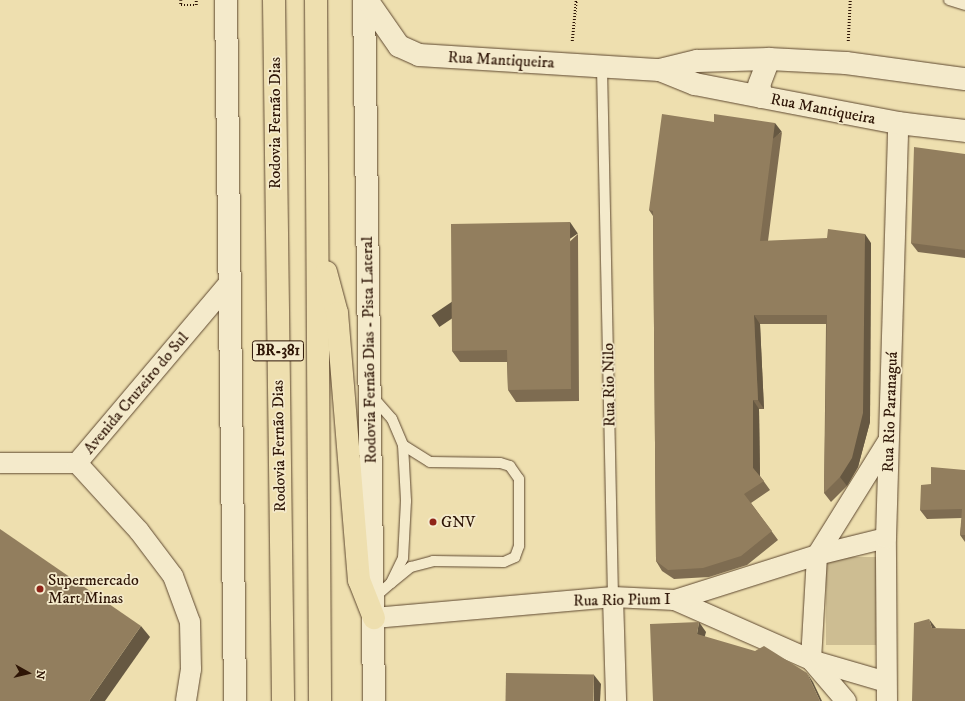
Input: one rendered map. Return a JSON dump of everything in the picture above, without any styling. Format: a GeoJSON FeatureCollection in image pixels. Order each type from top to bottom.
{"type":"FeatureCollection","features":[{"type":"Feature","properties":{"kind":"highway","name":"Rodovia Fernão Dias"},"geometry":{"type":"LineString","coordinates":[[274,0],[283,701]]}},
{"type":"Feature","properties":{"kind":"highway","name":"BR-381"},"geometry":{"type":"LineString","coordinates":[[316,0],[320,701]]}},
{"type":"Feature","properties":{"kind":"highway"},"geometry":{"type":"LineString","coordinates":[[318,244],[337,313],[359,580],[374,608]]}},
{"type":"Feature","properties":{"kind":"street","name":"BR-381"},"geometry":{"type":"LineString","coordinates":[[226,0],[235,701]]}},
{"type":"Feature","properties":{"kind":"street","name":"Rodovia Fernão Dias - Pista Lateral"},"geometry":{"type":"LineString","coordinates":[[364,0],[374,608],[374,701]]}},
{"type":"Feature","properties":{"kind":"street","name":"Rua Mantiqueira"},"geometry":{"type":"LineString","coordinates":[[367,0],[399,46],[419,55],[570,64],[602,68],[660,70],[697,61],[769,59],[846,63],[965,79]]}},
{"type":"Feature","properties":{"kind":"street"},"geometry":{"type":"LineString","coordinates":[[762,98],[760,86],[769,59]]}},
{"type":"Feature","properties":{"kind":"street","name":"Rua Mantiqueira"},"geometry":{"type":"LineString","coordinates":[[660,70],[695,84],[762,98],[898,123],[965,131]]}},
{"type":"Feature","properties":{"kind":"street","name":"Rua Rio Paranaguá"},"geometry":{"type":"LineString","coordinates":[[887,691],[886,538],[898,123]]}},
{"type":"Feature","properties":{"kind":"street","name":"Avenida Cruzeiro do Sul"},"geometry":{"type":"LineString","coordinates":[[0,463],[77,463],[230,282]]}},
{"type":"Feature","properties":{"kind":"street"},"geometry":{"type":"LineString","coordinates":[[846,701],[811,660],[817,555],[889,439]]}},
{"type":"Feature","properties":{"kind":"street"},"geometry":{"type":"LineString","coordinates":[[77,463],[139,531],[173,576],[190,622],[191,669],[186,701]]}},
{"type":"Feature","properties":{"kind":"street","name":"Rua Rio Pium I"},"geometry":{"type":"LineString","coordinates":[[374,608],[613,597],[675,600],[817,555],[886,538]]}},
{"type":"Feature","properties":{"kind":"street","name":"Rua Rio Nilo"},"geometry":{"type":"LineString","coordinates":[[613,597],[616,701]]}},
{"type":"Feature","properties":{"kind":"street"},"geometry":{"type":"LineString","coordinates":[[675,600],[811,660],[887,691]]}},
{"type":"Feature","properties":{"kind":"lane"},"geometry":{"type":"LineString","coordinates":[[949,0],[965,5]]}},
{"type":"Feature","properties":{"kind":"lane","name":"Rua Rio Nilo"},"geometry":{"type":"LineString","coordinates":[[602,68],[613,597]]}},
{"type":"Feature","properties":{"kind":"lane"},"geometry":{"type":"LineString","coordinates":[[370,394],[392,419],[403,445],[406,531],[403,558],[391,583],[374,608]]}},
{"type":"Feature","properties":{"kind":"lane"},"geometry":{"type":"LineString","coordinates":[[391,583],[411,567],[433,561],[504,562],[515,557],[519,546],[519,479],[510,466],[500,463],[430,462],[403,445]]}},
{"type":"Feature","properties":{"kind":"path"},"geometry":{"type":"LineString","coordinates":[[180,0],[181,5],[196,5],[196,0]]}},
{"type":"Feature","properties":{"kind":"path"},"geometry":{"type":"LineString","coordinates":[[570,64],[576,0]]}},
{"type":"Feature","properties":{"kind":"path"},"geometry":{"type":"LineString","coordinates":[[846,63],[850,0]]}},
{"type":"Feature","properties":{"kind":"shaded area"},"geometry":{"type":"Polygon","coordinates":[[[826,557],[876,557],[876,645],[826,645],[826,557]]]}},
{"type":"Feature","properties":{"kind":"building"},"geometry":{"type":"Polygon","coordinates":[[[662,114],[714,122],[714,114],[775,123],[760,241],[827,238],[828,229],[865,234],[863,413],[852,458],[840,477],[824,493],[827,315],[754,315],[758,400],[753,400],[753,468],[764,481],[744,494],[772,531],[741,556],[703,568],[668,570],[656,561],[653,211],[649,210],[662,114]]]}},
{"type":"Feature","properties":{"kind":"building"},"geometry":{"type":"Polygon","coordinates":[[[914,147],[965,154],[965,250],[911,243],[914,147]]]}},
{"type":"Feature","properties":{"kind":"building"},"geometry":{"type":"Polygon","coordinates":[[[570,222],[571,389],[508,390],[507,350],[452,351],[451,224],[570,222]]]}},
{"type":"Feature","properties":{"kind":"building"},"geometry":{"type":"Polygon","coordinates":[[[931,467],[965,470],[965,535],[960,535],[962,509],[920,510],[921,485],[931,484],[931,467]]]}},
{"type":"Feature","properties":{"kind":"building","name":"Supermercado Mart Minas"},"geometry":{"type":"Polygon","coordinates":[[[0,529],[141,626],[89,701],[0,701],[0,529]]]}},
{"type":"Feature","properties":{"kind":"building"},"geometry":{"type":"Polygon","coordinates":[[[929,619],[932,628],[965,629],[965,701],[912,701],[914,623],[929,619]]]}},
{"type":"Feature","properties":{"kind":"building"},"geometry":{"type":"Polygon","coordinates":[[[699,622],[697,634],[755,651],[764,646],[807,673],[820,701],[653,701],[650,624],[699,622]]]}},
{"type":"Feature","properties":{"kind":"building"},"geometry":{"type":"Polygon","coordinates":[[[506,673],[594,675],[594,701],[506,701],[506,673]]]}},
{"type":"Feature","properties":{"kind":"place","name":"GNV"},"geometry":{"type":"Point","coordinates":[433,522]}},
{"type":"Feature","properties":{"kind":"place","name":"Supermercado Mart Minas"},"geometry":{"type":"Point","coordinates":[40,589]}}]}
